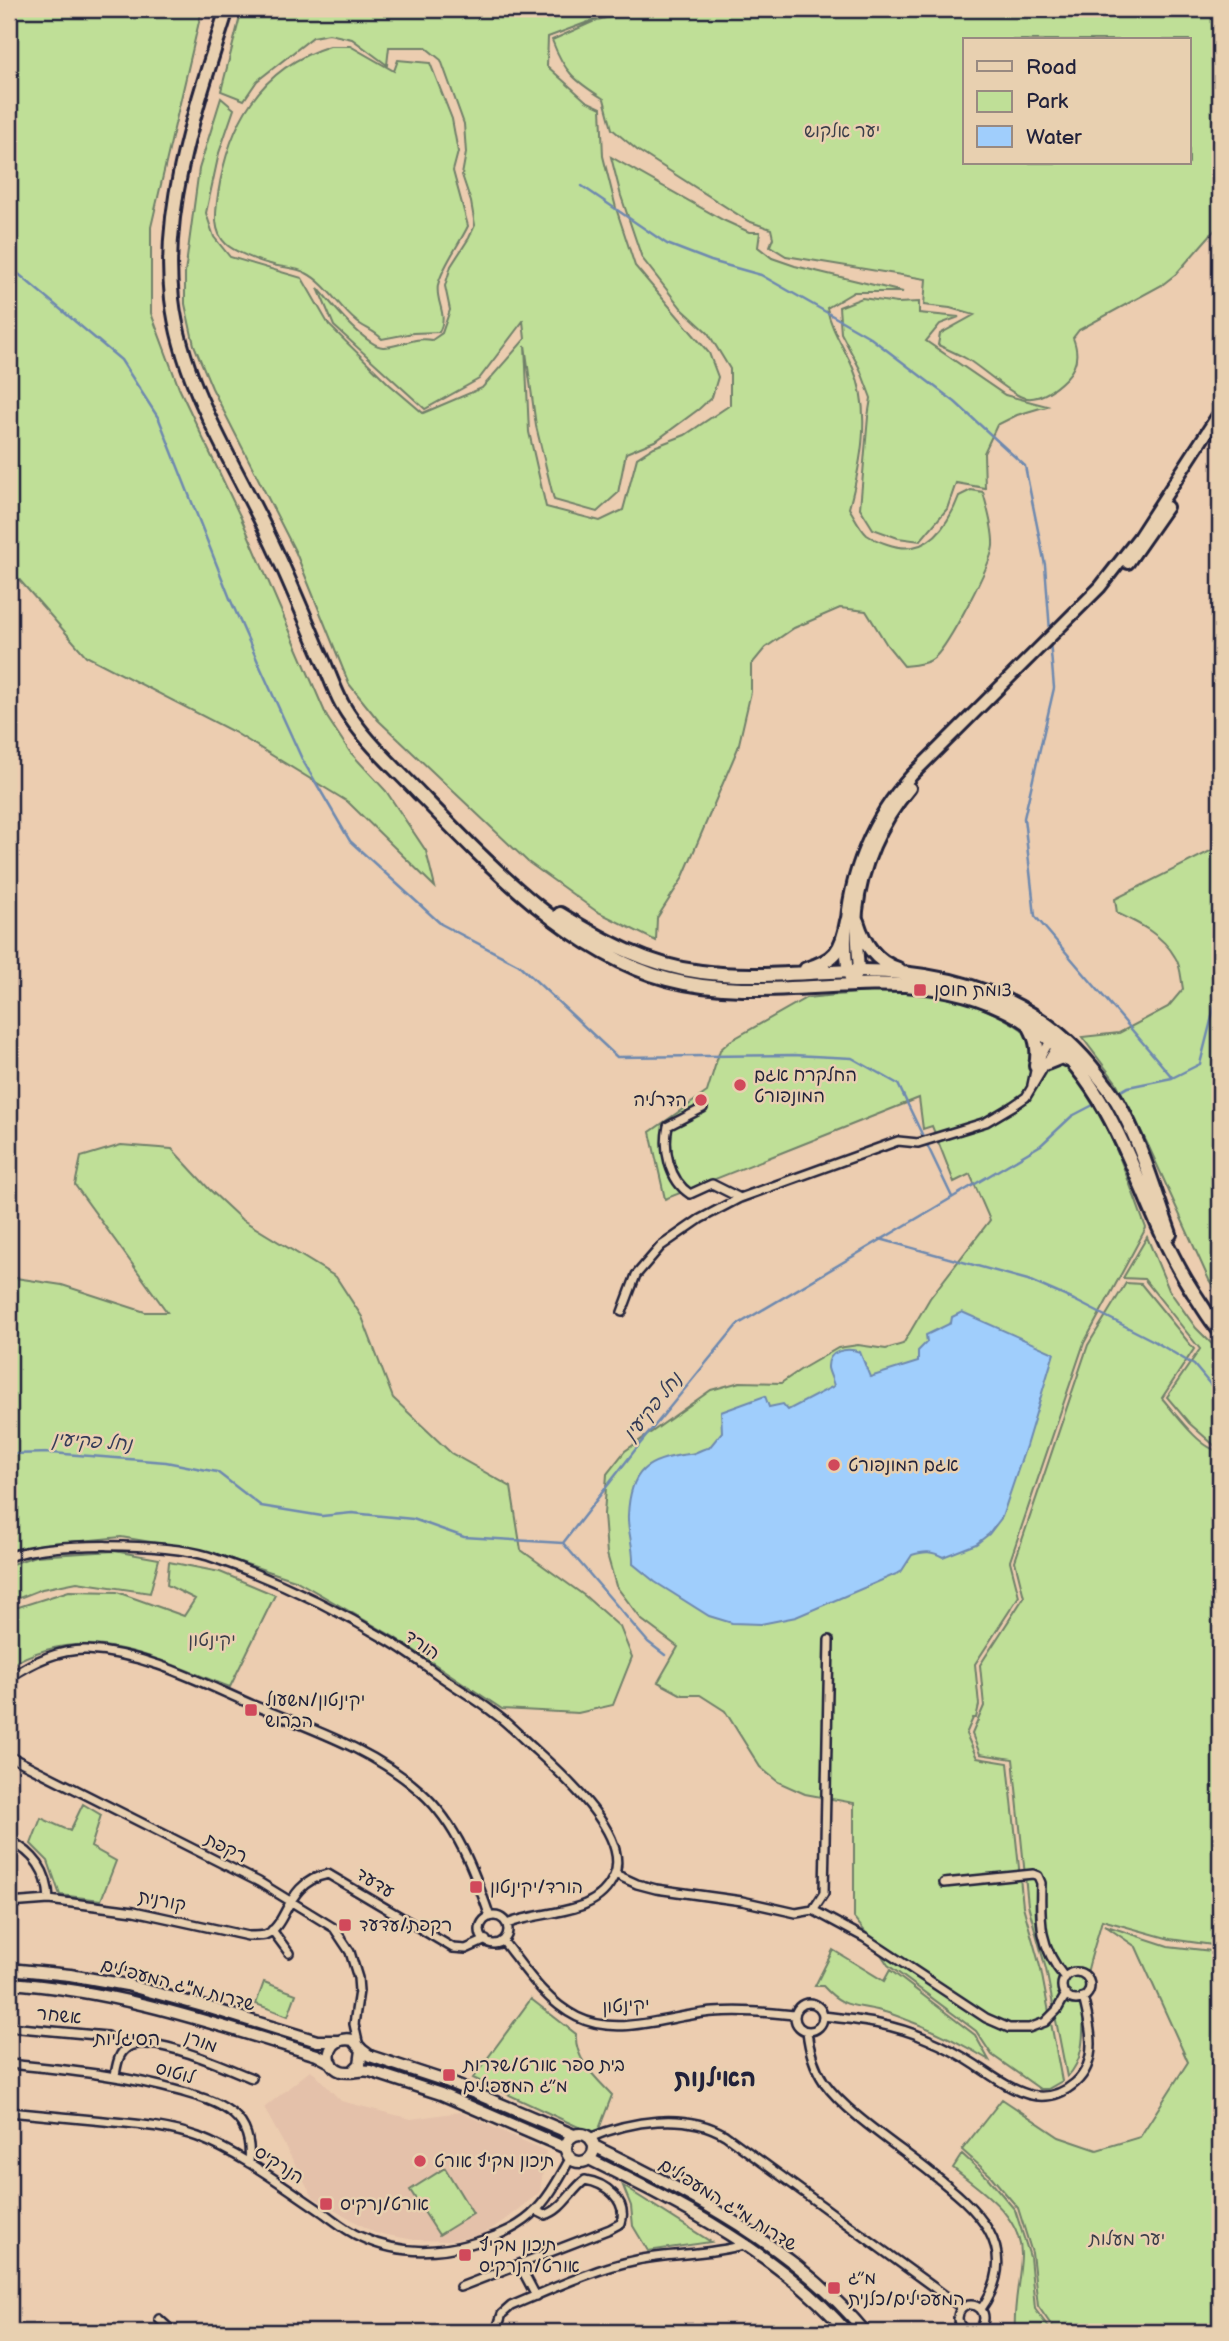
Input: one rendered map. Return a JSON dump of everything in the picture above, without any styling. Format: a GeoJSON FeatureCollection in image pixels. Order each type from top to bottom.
{"type":"FeatureCollection","features":[{"type":"Feature","properties":{"kind":"highway"},"geometry":{"type":"LineString","coordinates":[[227,9],[189,137],[175,204],[170,270],[176,328],[208,418],[268,535],[341,702],[359,730],[467,843],[538,906],[580,937],[635,968],[665,978],[738,990],[853,976],[922,985],[974,997],[1003,1009],[1082,1054],[1117,1100],[1141,1155],[1187,1284]]}},
{"type":"Feature","properties":{"kind":"highway"},"geometry":{"type":"LineString","coordinates":[[467,843],[554,910],[593,934],[668,967],[703,973],[853,976],[915,974]]}},
{"type":"Feature","properties":{"kind":"highway"},"geometry":{"type":"LineString","coordinates":[[790,974],[831,959],[838,952],[852,921]]}},
{"type":"Feature","properties":{"kind":"highway"},"geometry":{"type":"LineString","coordinates":[[852,921],[880,960],[893,967],[947,979],[989,993],[1030,1012],[1071,1060],[1107,1110],[1131,1160],[1164,1242],[1187,1284],[1220,1331]]}},
{"type":"Feature","properties":{"kind":"highway"},"geometry":{"type":"LineString","coordinates":[[1029,1023],[1035,1036],[1041,1065],[1056,1058],[1071,1060]]}},
{"type":"Feature","properties":{"kind":"main road"},"geometry":{"type":"LineString","coordinates":[[853,976],[850,893],[864,850],[892,798],[1100,587],[1139,537],[1220,412]]}},
{"type":"Feature","properties":{"kind":"main road"},"geometry":{"type":"LineString","coordinates":[[852,921],[866,866],[878,836],[897,804],[927,769],[1083,616],[1116,578],[1147,538],[1220,424]]}},
{"type":"Feature","properties":{"kind":"main road","name":"שדרות מ\"ג המעפילים"},"geometry":{"type":"LineString","coordinates":[[9,1969],[70,1975],[127,1985],[317,2040],[340,2040]]}},
{"type":"Feature","properties":{"kind":"main road","name":"שדרות מ\"ג המעפילים"},"geometry":{"type":"LineString","coordinates":[[9,1983],[68,1989],[124,1999],[218,2024],[317,2055],[332,2063]]}},
{"type":"Feature","properties":{"kind":"main road"},"geometry":{"type":"LineString","coordinates":[[566,2148],[441,2094],[370,2071],[344,2071],[332,2063],[330,2054],[340,2040],[353,2039],[370,2056],[446,2081],[574,2135],[582,2134],[592,2142],[593,2154],[590,2159],[580,2163],[570,2159],[566,2148],[568,2140],[574,2135]]}},
{"type":"Feature","properties":{"kind":"main road"},"geometry":{"type":"LineString","coordinates":[[353,2071],[360,2064],[360,2046]]}},
{"type":"Feature","properties":{"kind":"main road","name":"שדרות מ\"ג המעפילים"},"geometry":{"type":"LineString","coordinates":[[592,2142],[703,2204],[775,2250],[816,2282],[865,2332]]}},
{"type":"Feature","properties":{"kind":"main road","name":"שדרות מ\"ג המעפילים"},"geometry":{"type":"LineString","coordinates":[[590,2159],[686,2210],[743,2245],[807,2292],[847,2332]]}},
{"type":"Feature","properties":{"kind":"street"},"geometry":{"type":"LineString","coordinates":[[622,1312],[636,1275],[661,1246],[700,1219],[740,1198],[898,1141],[918,1143],[986,1122],[1026,1097],[1055,1040]]}},
{"type":"Feature","properties":{"kind":"street"},"geometry":{"type":"LineString","coordinates":[[703,1108],[668,1126],[665,1141],[678,1186],[690,1194],[712,1184],[740,1198]]}},
{"type":"Feature","properties":{"kind":"street","name":"הורד"},"geometry":{"type":"LineString","coordinates":[[9,1557],[18,1553],[67,1546],[162,1548],[206,1555],[318,1603],[390,1642],[495,1713],[574,1786],[604,1824],[617,1858],[615,1874]]}},
{"type":"Feature","properties":{"kind":"street"},"geometry":{"type":"LineString","coordinates":[[813,1910],[824,1893],[829,1640]]}},
{"type":"Feature","properties":{"kind":"street"},"geometry":{"type":"LineString","coordinates":[[9,1678],[45,1657],[71,1652],[85,1650],[131,1656],[208,1684],[360,1749],[422,1793],[443,1816],[462,1849],[490,1917]]}},
{"type":"Feature","properties":{"kind":"street","name":"רקפת"},"geometry":{"type":"LineString","coordinates":[[9,1756],[259,1882],[334,1928],[350,1952],[358,1978],[359,1992],[354,2024],[360,2046]]}},
{"type":"Feature","properties":{"kind":"street"},"geometry":{"type":"LineString","coordinates":[[9,1840],[24,1848],[45,1872],[49,1885],[49,1900]]}},
{"type":"Feature","properties":{"kind":"street","name":"עדעד"},"geometry":{"type":"LineString","coordinates":[[291,1901],[304,1884],[314,1877],[328,1874],[453,1948],[466,1949],[486,1941]]}},
{"type":"Feature","properties":{"kind":"street"},"geometry":{"type":"LineString","coordinates":[[507,1924],[582,1905],[600,1896],[615,1874],[651,1888],[738,1900],[796,1913],[813,1910],[865,1938],[998,2024],[1019,2029],[1037,2026],[1057,2010],[1066,1994]]}},
{"type":"Feature","properties":{"kind":"street"},"geometry":{"type":"LineString","coordinates":[[944,1883],[1033,1874],[1038,1876],[1041,1883],[1043,1937],[1050,1956],[1065,1978]]}},
{"type":"Feature","properties":{"kind":"street","name":"קורנית"},"geometry":{"type":"LineString","coordinates":[[9,1903],[49,1900],[134,1911],[248,1936],[265,1935],[272,1930]]}},
{"type":"Feature","properties":{"kind":"street"},"geometry":{"type":"LineString","coordinates":[[289,1953],[272,1930],[291,1901]]}},
{"type":"Feature","properties":{"kind":"street"},"geometry":{"type":"LineString","coordinates":[[490,1917],[500,1917],[507,1924],[508,1935],[496,1944],[486,1941],[481,1934],[484,1921],[490,1917]]}},
{"type":"Feature","properties":{"kind":"street","name":"יקינטון"},"geometry":{"type":"LineString","coordinates":[[503,1941],[545,1995],[572,2014],[592,2023],[630,2025],[690,2014],[742,2011],[794,2015]]}},
{"type":"Feature","properties":{"kind":"street"},"geometry":{"type":"LineString","coordinates":[[1076,1972],[1086,1975],[1090,1987],[1083,1997],[1075,1999],[1066,1994],[1063,1986],[1065,1978],[1076,1972]]}},
{"type":"Feature","properties":{"kind":"street"},"geometry":{"type":"LineString","coordinates":[[823,2016],[880,2024],[912,2033],[955,2052],[1009,2088],[1036,2096],[1060,2092],[1079,2080],[1090,2060],[1091,2038],[1083,1997]]}},
{"type":"Feature","properties":{"kind":"street"},"geometry":{"type":"LineString","coordinates":[[807,2031],[819,2026],[823,2016],[820,2008],[810,2003],[800,2006],[794,2015],[798,2026],[807,2031],[814,2065],[829,2088],[964,2199],[987,2225],[997,2250],[998,2261],[994,2282],[981,2309],[984,2319],[982,2330],[970,2331],[961,2326],[957,2318],[962,2308],[970,2304],[981,2309]]}},
{"type":"Feature","properties":{"kind":"street"},"geometry":{"type":"LineString","coordinates":[[340,2040],[354,2024]]}},
{"type":"Feature","properties":{"kind":"street","name":"אשחר"},"geometry":{"type":"LineString","coordinates":[[9,2027],[107,2036]]}},
{"type":"Feature","properties":{"kind":"street","name":"מורן"},"geometry":{"type":"LineString","coordinates":[[114,2075],[119,2057],[124,2051],[139,2043],[150,2042],[252,2078]]}},
{"type":"Feature","properties":{"kind":"street","name":"לוטוס"},"geometry":{"type":"LineString","coordinates":[[9,2064],[114,2075],[209,2100],[230,2111],[243,2126],[251,2144],[249,2163]]}},
{"type":"Feature","properties":{"kind":"street","name":"הנרקיס"},"geometry":{"type":"LineString","coordinates":[[9,2112],[153,2125],[198,2137],[249,2163],[361,2238],[414,2251],[451,2249],[498,2236],[518,2226],[537,2211],[554,2190],[570,2159]]}},
{"type":"Feature","properties":{"kind":"street"},"geometry":{"type":"LineString","coordinates":[[592,2142],[605,2131],[655,2122],[691,2121],[709,2126],[962,2308]]}},
{"type":"Feature","properties":{"kind":"street"},"geometry":{"type":"LineString","coordinates":[[460,2287],[610,2229],[621,2223],[623,2217],[616,2197],[595,2182],[585,2180],[553,2213],[545,2215],[537,2211]]}},
{"type":"Feature","properties":{"kind":"street"},"geometry":{"type":"LineString","coordinates":[[496,2332],[502,2314],[511,2306],[610,2266],[722,2251],[743,2245]]}},
{"type":"Feature","properties":{"kind":"street"},"geometry":{"type":"LineString","coordinates":[[519,2264],[536,2296]]}},
{"type":"Feature","properties":{"kind":"street"},"geometry":{"type":"LineString","coordinates":[[159,2319],[173,2332]]}},
{"type":"Feature","properties":{"kind":"shaded area","name":"תיכון מקיף אורט"},"geometry":{"type":"Polygon","coordinates":[[[311,2070],[341,2101],[411,2119],[460,2112],[546,2151],[540,2192],[482,2235],[448,2241],[415,2240],[375,2233],[313,2197],[264,2108],[311,2070]]]}},
{"type":"Feature","properties":{"kind":"green space"},"geometry":{"type":"Polygon","coordinates":[[[9,9],[202,9],[151,227],[151,313],[179,388],[241,518],[327,717],[350,752],[386,791],[426,851],[435,887],[348,802],[234,732],[86,656],[9,568],[9,9]]]}},
{"type":"Feature","properties":{"kind":"green space"},"geometry":{"type":"Polygon","coordinates":[[[242,9],[623,9],[548,37],[547,66],[586,101],[601,108],[603,156],[635,266],[709,353],[718,377],[712,397],[699,409],[657,440],[626,453],[618,493],[597,512],[554,500],[536,426],[525,345],[529,432],[546,507],[600,521],[623,510],[637,458],[654,447],[685,435],[730,405],[730,369],[708,333],[682,309],[642,258],[611,157],[723,220],[749,232],[760,232],[758,247],[772,258],[903,292],[854,292],[827,308],[853,368],[862,402],[861,456],[849,508],[867,535],[887,544],[913,547],[924,543],[941,529],[959,496],[971,490],[983,492],[992,533],[991,556],[959,621],[935,657],[929,661],[904,666],[866,611],[840,608],[794,628],[765,648],[751,665],[751,692],[738,748],[682,879],[657,918],[656,941],[596,911],[528,862],[378,720],[349,684],[296,553],[212,388],[194,345],[185,304],[185,273],[199,169],[221,98],[234,109],[219,153],[206,213],[214,237],[230,257],[302,278],[329,325],[423,413],[482,388],[525,339],[523,321],[479,379],[425,409],[334,326],[318,288],[348,322],[376,345],[389,347],[419,339],[432,340],[442,333],[450,310],[445,286],[451,266],[475,225],[462,175],[466,153],[464,124],[441,60],[425,47],[389,47],[387,65],[352,39],[329,34],[313,37],[257,81],[244,100],[221,91],[242,9]]]}},
{"type":"Feature","properties":{"kind":"green space","name":"יער אלקוש"},"geometry":{"type":"Polygon","coordinates":[[[646,9],[1220,9],[1220,224],[1176,274],[1162,285],[1079,330],[1073,338],[1077,354],[1075,364],[1062,382],[1040,396],[1022,397],[967,359],[938,345],[940,334],[974,315],[950,308],[924,305],[926,279],[786,256],[770,246],[773,238],[771,229],[748,221],[637,150],[612,129],[604,99],[572,75],[561,60],[552,40],[597,20],[646,9]]]}},
{"type":"Feature","properties":{"kind":"green space"},"geometry":{"type":"Polygon","coordinates":[[[330,46],[350,46],[394,71],[398,60],[430,63],[452,119],[458,152],[453,171],[468,226],[438,285],[443,320],[439,332],[413,333],[382,339],[356,321],[313,277],[302,271],[266,263],[240,253],[229,247],[219,233],[216,213],[218,194],[230,144],[240,122],[266,84],[305,56],[330,46]]]}},
{"type":"Feature","properties":{"kind":"green space"},"geometry":{"type":"Polygon","coordinates":[[[862,298],[897,303],[919,302],[919,313],[959,317],[940,324],[926,341],[1005,395],[1047,406],[1017,415],[997,425],[984,453],[985,488],[956,483],[947,509],[920,541],[898,538],[873,529],[860,508],[871,398],[860,369],[841,333],[839,307],[862,298]]]}},
{"type":"Feature","properties":{"kind":"green space"},"geometry":{"type":"Polygon","coordinates":[[[1220,846],[1220,1296],[1209,1280],[1149,1147],[1116,1082],[1082,1037],[1119,1033],[1168,1007],[1183,989],[1177,960],[1170,949],[1149,931],[1117,913],[1115,899],[1220,846]]]}},
{"type":"Feature","properties":{"kind":"green space"},"geometry":{"type":"Polygon","coordinates":[[[889,990],[933,994],[969,1003],[1010,1022],[1048,1049],[1079,1082],[1100,1115],[1122,1163],[1146,1228],[1084,1343],[1010,1561],[1019,1596],[975,1664],[979,1705],[976,1718],[973,1718],[966,1734],[977,1758],[1008,1763],[1023,1906],[1041,1970],[1062,2081],[1048,2089],[1040,2089],[992,2055],[976,2031],[888,1965],[854,1918],[854,1803],[805,1794],[778,1782],[760,1767],[725,1711],[700,1695],[682,1695],[658,1682],[678,1647],[642,1620],[616,1586],[607,1554],[604,1514],[607,1474],[625,1451],[711,1390],[740,1382],[781,1383],[838,1348],[858,1345],[886,1349],[903,1344],[930,1298],[990,1220],[970,1174],[954,1182],[932,1126],[923,1129],[919,1098],[665,1199],[650,1132],[707,1092],[720,1050],[730,1041],[806,998],[889,990]]]}},
{"type":"Feature","properties":{"kind":"green space"},"geometry":{"type":"Polygon","coordinates":[[[121,1145],[172,1149],[241,1219],[336,1277],[362,1317],[393,1398],[451,1453],[511,1487],[521,1550],[585,1596],[620,1627],[632,1657],[613,1705],[578,1713],[502,1709],[394,1637],[295,1580],[210,1552],[121,1537],[32,1546],[9,1554],[9,1277],[62,1285],[145,1312],[167,1312],[75,1185],[81,1157],[121,1145]]]}},
{"type":"Feature","properties":{"kind":"green space"},"geometry":{"type":"Polygon","coordinates":[[[1147,1237],[1169,1290],[1196,1328],[1220,1352],[1220,1446],[1215,1446],[1189,1423],[1167,1397],[1200,1349],[1144,1279],[1123,1278],[1147,1237]]]}},
{"type":"Feature","properties":{"kind":"green space"},"geometry":{"type":"Polygon","coordinates":[[[1126,1283],[1141,1284],[1194,1349],[1162,1398],[1196,1437],[1220,1451],[1220,1946],[1170,1939],[1102,1920],[1084,1990],[1080,2056],[1067,2077],[1046,1969],[1028,1905],[1013,1759],[980,1754],[972,1734],[984,1706],[980,1665],[1024,1597],[1015,1561],[1088,1345],[1126,1283]]]}},
{"type":"Feature","properties":{"kind":"green space"},"geometry":{"type":"Polygon","coordinates":[[[114,1551],[159,1559],[150,1593],[77,1582],[42,1589],[9,1602],[9,1565],[35,1556],[114,1551]]]}},
{"type":"Feature","properties":{"kind":"green space","name":"יקינטון"},"geometry":{"type":"Polygon","coordinates":[[[169,1562],[220,1572],[275,1595],[230,1687],[147,1656],[93,1645],[65,1646],[38,1653],[9,1666],[9,1610],[69,1591],[117,1592],[184,1616],[195,1599],[167,1585],[169,1562]]]}},
{"type":"Feature","properties":{"kind":"green space"},"geometry":{"type":"Polygon","coordinates":[[[83,1804],[101,1815],[91,1847],[116,1861],[101,1900],[60,1895],[48,1861],[31,1844],[41,1818],[70,1831],[83,1804]]]}},
{"type":"Feature","properties":{"kind":"green space","name":"יער מעלות"},"geometry":{"type":"Polygon","coordinates":[[[1104,1925],[1168,1946],[1220,1952],[1220,2332],[1056,2332],[1038,2306],[1032,2253],[1018,2208],[990,2175],[962,2150],[1002,2099],[1059,2137],[1097,2150],[1140,2137],[1188,2062],[1136,1947],[1104,1925]]]}},
{"type":"Feature","properties":{"kind":"green space"},"geometry":{"type":"Polygon","coordinates":[[[833,1950],[884,1981],[890,1970],[975,2035],[989,2060],[932,2030],[889,2013],[843,2002],[823,1986],[815,1986],[833,1950]]]}},
{"type":"Feature","properties":{"kind":"green space"},"geometry":{"type":"Polygon","coordinates":[[[264,1982],[296,1994],[288,2016],[256,2004],[264,1982]]]}},
{"type":"Feature","properties":{"kind":"green space"},"geometry":{"type":"Polygon","coordinates":[[[531,1999],[576,2034],[582,2060],[612,2095],[599,2129],[600,2137],[473,2078],[531,1999]]]}},
{"type":"Feature","properties":{"kind":"green space"},"geometry":{"type":"Polygon","coordinates":[[[962,2154],[987,2177],[1015,2210],[1030,2257],[1035,2309],[1052,2332],[1015,2332],[1021,2256],[1019,2241],[1015,2228],[998,2205],[953,2168],[962,2154]]]}},
{"type":"Feature","properties":{"kind":"green space"},"geometry":{"type":"Polygon","coordinates":[[[445,2168],[473,2214],[439,2235],[410,2190],[445,2168]]]}},
{"type":"Feature","properties":{"kind":"green space"},"geometry":{"type":"Polygon","coordinates":[[[623,2186],[711,2242],[648,2251],[633,2226],[631,2206],[623,2186]]]}},
{"type":"Feature","properties":{"kind":"water","name":"אגם המונפורט"},"geometry":{"type":"Polygon","coordinates":[[[962,1312],[1054,1353],[1002,1517],[989,1534],[976,1544],[943,1557],[928,1552],[912,1555],[901,1572],[796,1617],[761,1624],[732,1623],[709,1616],[655,1582],[633,1564],[628,1521],[629,1500],[637,1477],[644,1470],[662,1459],[709,1448],[722,1432],[721,1412],[765,1396],[769,1407],[783,1404],[788,1410],[834,1386],[828,1368],[831,1357],[839,1351],[860,1352],[870,1377],[918,1362],[918,1351],[927,1342],[926,1335],[951,1323],[952,1317],[962,1312]]]}},
{"type":"Feature","properties":{"kind":"waterway"},"geometry":{"type":"LineString","coordinates":[[582,186],[667,244],[711,261],[761,275],[868,336],[955,402],[1025,466],[1045,565],[1050,631]]}},
{"type":"Feature","properties":{"kind":"waterway"},"geometry":{"type":"LineString","coordinates":[[9,266],[121,360],[159,419],[231,601],[262,671],[302,759],[350,841],[441,924],[519,965],[617,1057],[793,1055],[852,1058],[898,1084],[952,1197]]}},
{"type":"Feature","properties":{"kind":"waterway"},"geometry":{"type":"LineString","coordinates":[[1050,641],[1054,688],[1024,818],[1035,916],[1172,1077]]}},
{"type":"Feature","properties":{"kind":"waterway","name":"נחל פקיעין"},"geometry":{"type":"LineString","coordinates":[[1116,1094],[1128,1087],[1172,1078],[1200,1064],[1220,985]]}},
{"type":"Feature","properties":{"kind":"waterway","name":"נחל פקיעין"},"geometry":{"type":"LineString","coordinates":[[9,1454],[52,1453],[166,1462],[217,1472],[261,1506],[322,1516],[352,1513],[413,1519],[464,1537],[563,1543],[737,1325],[1041,1145],[1072,1116],[1097,1103]]}},
{"type":"Feature","properties":{"kind":"waterway"},"geometry":{"type":"LineString","coordinates":[[880,1239],[1028,1280],[1074,1300],[1194,1365],[1220,1396]]}},
{"type":"Feature","properties":{"kind":"waterway"},"geometry":{"type":"LineString","coordinates":[[563,1543],[648,1642],[665,1655]]}},
{"type":"Feature","properties":{"kind":"place","name":"צומת חוסן"},"geometry":{"type":"Point","coordinates":[920,990]}},
{"type":"Feature","properties":{"kind":"place","name":"החלקרח אגם המונפורט"},"geometry":{"type":"Point","coordinates":[740,1085]}},
{"type":"Feature","properties":{"kind":"place","name":"הדרליה"},"geometry":{"type":"Point","coordinates":[701,1100]}},
{"type":"Feature","properties":{"kind":"place","name":"אגם המונפורט"},"geometry":{"type":"Point","coordinates":[834,1465]}},
{"type":"Feature","properties":{"kind":"place","name":"יקינטון/משעול הברוש"},"geometry":{"type":"Point","coordinates":[251,1710]}},
{"type":"Feature","properties":{"kind":"place","name":"הורד/יקינטון"},"geometry":{"type":"Point","coordinates":[476,1887]}},
{"type":"Feature","properties":{"kind":"place","name":"רקפת/עדעד"},"geometry":{"type":"Point","coordinates":[345,1925]}},
{"type":"Feature","properties":{"kind":"place","name":"בית ספר אורט/שדרות מ״ג המעפילים"},"geometry":{"type":"Point","coordinates":[449,2075]}},
{"type":"Feature","properties":{"kind":"place","name":"תיכון מקיף אורט"},"geometry":{"type":"Point","coordinates":[420,2161]}},
{"type":"Feature","properties":{"kind":"place","name":"אורט/נרקיס"},"geometry":{"type":"Point","coordinates":[326,2204]}},
{"type":"Feature","properties":{"kind":"place","name":"תיכון מקיף אורט/הנרקיס"},"geometry":{"type":"Point","coordinates":[465,2255]}},
{"type":"Feature","properties":{"kind":"place","name":"מ״ג המעפילים/כלנית"},"geometry":{"type":"Point","coordinates":[834,2288]}},
{"type":"Feature","properties":{"kind":"district","name":"הסיגליות"},"geometry":{"type":"Point","coordinates":[127,2039]}},
{"type":"Feature","properties":{"kind":"district","name":"האילנות"},"geometry":{"type":"Point","coordinates":[715,2078]}}]}
